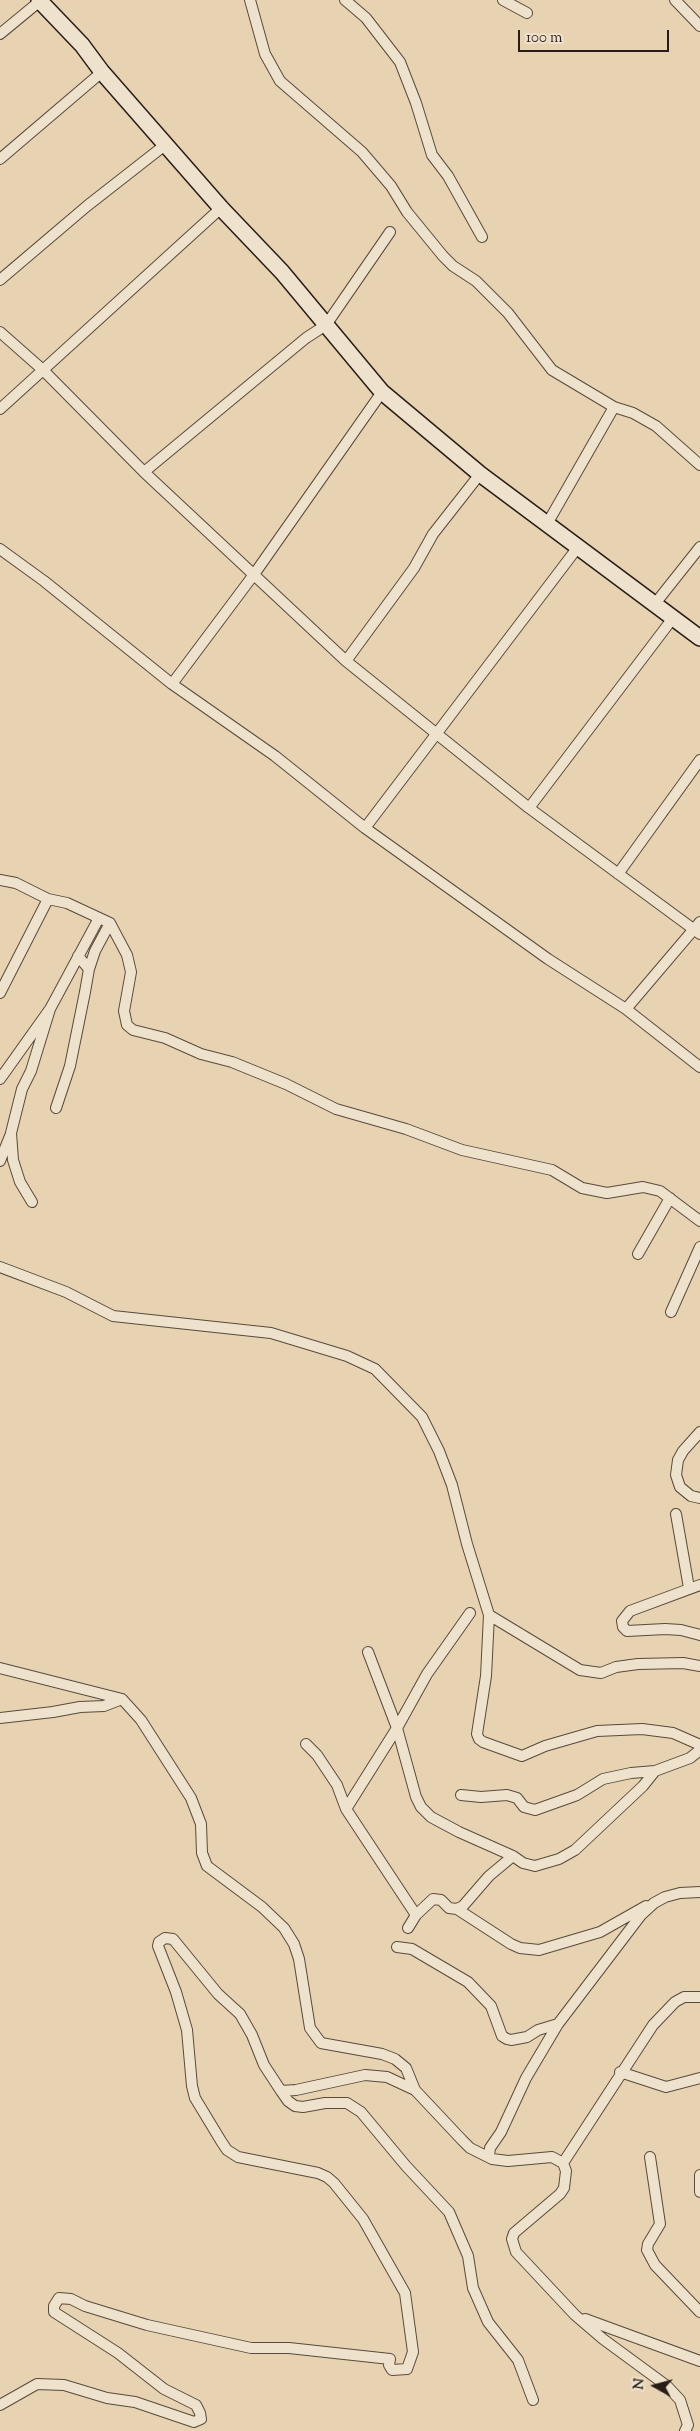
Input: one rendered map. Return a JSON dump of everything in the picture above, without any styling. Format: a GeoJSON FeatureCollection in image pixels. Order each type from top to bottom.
{"type":"FeatureCollection","features":[{"type":"Feature","properties":{"kind":"street"},"geometry":{"type":"LineString","coordinates":[[0,34],[39,0],[82,45],[102,72],[221,208],[282,272],[382,392],[480,474],[700,638]]}},
{"type":"Feature","properties":{"kind":"street"},"geometry":{"type":"LineString","coordinates":[[250,0],[265,54],[280,81],[362,152],[391,186],[407,212],[443,256],[453,266],[476,281],[508,312],[552,370],[614,407],[633,413],[656,426],[700,465]]}},
{"type":"Feature","properties":{"kind":"street"},"geometry":{"type":"LineString","coordinates":[[345,0],[366,18],[400,62],[416,103],[432,155],[448,176],[482,237]]}},
{"type":"Feature","properties":{"kind":"street"},"geometry":{"type":"LineString","coordinates":[[503,0],[527,13]]}},
{"type":"Feature","properties":{"kind":"street"},"geometry":{"type":"LineString","coordinates":[[675,0],[700,26]]}},
{"type":"Feature","properties":{"kind":"street"},"geometry":{"type":"LineString","coordinates":[[0,159],[102,72]]}},
{"type":"Feature","properties":{"kind":"street"},"geometry":{"type":"LineString","coordinates":[[0,280],[87,206],[165,145]]}},
{"type":"Feature","properties":{"kind":"street"},"geometry":{"type":"LineString","coordinates":[[0,409],[221,208]]}},
{"type":"Feature","properties":{"kind":"street"},"geometry":{"type":"LineString","coordinates":[[144,472],[306,338],[326,325],[390,232]]}},
{"type":"Feature","properties":{"kind":"street"},"geometry":{"type":"LineString","coordinates":[[0,332],[43,370],[144,472],[346,660],[529,808],[618,874],[698,929],[626,1009]]}},
{"type":"Feature","properties":{"kind":"street"},"geometry":{"type":"LineString","coordinates":[[172,684],[254,573],[382,392]]}},
{"type":"Feature","properties":{"kind":"street"},"geometry":{"type":"LineString","coordinates":[[547,524],[614,407]]}},
{"type":"Feature","properties":{"kind":"street"},"geometry":{"type":"LineString","coordinates":[[346,660],[414,568],[433,534],[480,474]]}},
{"type":"Feature","properties":{"kind":"street"},"geometry":{"type":"LineString","coordinates":[[365,828],[578,547]]}},
{"type":"Feature","properties":{"kind":"street"},"geometry":{"type":"LineString","coordinates":[[654,605],[700,547]]}},
{"type":"Feature","properties":{"kind":"street"},"geometry":{"type":"LineString","coordinates":[[0,549],[44,581],[172,684],[274,756],[365,828],[548,959],[626,1009],[700,1067]]}},
{"type":"Feature","properties":{"kind":"street"},"geometry":{"type":"LineString","coordinates":[[529,808],[673,618]]}},
{"type":"Feature","properties":{"kind":"street"},"geometry":{"type":"LineString","coordinates":[[618,874],[700,760]]}},
{"type":"Feature","properties":{"kind":"street"},"geometry":{"type":"LineString","coordinates":[[0,880],[16,883],[48,899],[67,903],[110,923],[127,954],[131,972],[124,1011],[127,1025],[133,1030],[165,1038],[201,1054],[232,1062],[286,1084],[336,1109],[406,1130],[462,1150],[552,1170],[582,1188],[608,1193],[642,1187],[660,1191],[700,1221]]}},
{"type":"Feature","properties":{"kind":"street"},"geometry":{"type":"LineString","coordinates":[[0,993],[48,899]]}},
{"type":"Feature","properties":{"kind":"street"},"geometry":{"type":"LineString","coordinates":[[0,1079],[50,1009],[99,918]]}},
{"type":"Feature","properties":{"kind":"street"},"geometry":{"type":"LineString","coordinates":[[56,1108],[70,1066],[88,969],[110,923]]}},
{"type":"Feature","properties":{"kind":"street"},"geometry":{"type":"LineString","coordinates":[[78,956],[88,969]]}},
{"type":"Feature","properties":{"kind":"street"},"geometry":{"type":"LineString","coordinates":[[0,1161],[11,1133],[22,1089],[31,1071],[50,1009]]}},
{"type":"Feature","properties":{"kind":"street"},"geometry":{"type":"LineString","coordinates":[[11,1133],[13,1160],[20,1182],[32,1202]]}},
{"type":"Feature","properties":{"kind":"street"},"geometry":{"type":"LineString","coordinates":[[638,1254],[670,1198]]}},
{"type":"Feature","properties":{"kind":"street"},"geometry":{"type":"LineString","coordinates":[[671,1312],[700,1247]]}},
{"type":"Feature","properties":{"kind":"street"},"geometry":{"type":"LineString","coordinates":[[0,1267],[66,1292],[113,1316],[271,1333],[348,1356],[375,1369],[422,1417],[440,1451],[452,1485],[467,1544],[490,1615],[486,1676],[478,1734],[483,1742],[522,1756],[545,1746],[597,1731],[642,1729],[673,1733],[698,1744],[700,1749],[690,1758],[656,1772],[631,1773],[603,1779],[578,1795],[534,1810],[524,1807],[517,1798],[507,1795],[481,1797],[461,1795]]}},
{"type":"Feature","properties":{"kind":"street"},"geometry":{"type":"LineString","coordinates":[[700,1432],[683,1451],[678,1460],[676,1475],[680,1487],[691,1496],[700,1498]]}},
{"type":"Feature","properties":{"kind":"street"},"geometry":{"type":"LineString","coordinates":[[676,1514],[689,1588]]}},
{"type":"Feature","properties":{"kind":"street"},"geometry":{"type":"LineString","coordinates":[[700,1585],[630,1611],[622,1618],[622,1624],[627,1631],[665,1628],[700,1635]]}},
{"type":"Feature","properties":{"kind":"street"},"geometry":{"type":"LineString","coordinates":[[346,1809],[397,1728],[427,1674],[470,1613]]}},
{"type":"Feature","properties":{"kind":"street"},"geometry":{"type":"LineString","coordinates":[[490,1615],[580,1670],[601,1673],[616,1667],[638,1664],[683,1663],[700,1666]]}},
{"type":"Feature","properties":{"kind":"street"},"geometry":{"type":"LineString","coordinates":[[368,1652],[397,1728],[416,1797],[421,1807],[432,1817],[459,1832],[513,1856],[523,1863],[535,1866],[559,1859],[568,1854],[624,1804],[656,1772]]}},
{"type":"Feature","properties":{"kind":"street"},"geometry":{"type":"LineString","coordinates":[[0,1668],[122,1699],[142,1720],[191,1798],[201,1824],[202,1853],[207,1866],[262,1907],[284,1928],[294,1944],[299,1960],[310,2028],[322,2044],[382,2054],[396,2060],[406,2068],[415,2090],[470,2148],[499,2161],[552,2157],[563,2163],[566,2171],[566,2180],[560,2194],[514,2233],[512,2239],[516,2252],[575,2315],[603,2339],[667,2386],[680,2400],[686,2414],[688,2425],[685,2431]]}},
{"type":"Feature","properties":{"kind":"street"},"geometry":{"type":"LineString","coordinates":[[0,1718],[80,1707],[104,1706],[122,1699]]}},
{"type":"Feature","properties":{"kind":"street"},"geometry":{"type":"LineString","coordinates":[[306,1744],[317,1755],[337,1785],[346,1809],[416,1915]]}},
{"type":"Feature","properties":{"kind":"street"},"geometry":{"type":"LineString","coordinates":[[457,1910],[463,1906],[489,1876],[513,1856]]}},
{"type":"Feature","properties":{"kind":"street"},"geometry":{"type":"LineString","coordinates":[[408,1928],[416,1915],[432,1899],[441,1900],[449,1908],[457,1910],[511,1944],[520,1948],[539,1950],[600,1932],[654,1903],[680,1893],[700,1892]]}},
{"type":"Feature","properties":{"kind":"street"},"geometry":{"type":"LineString","coordinates":[[489,2156],[490,2148],[501,2132],[526,2078],[558,2024],[641,1915],[654,1903]]}},
{"type":"Feature","properties":{"kind":"street"},"geometry":{"type":"LineString","coordinates":[[0,2405],[37,2384],[64,2385],[107,2398],[135,2402],[194,2422],[200,2419],[200,2413],[196,2405],[164,2389],[118,2353],[54,2312],[54,2306],[59,2298],[71,2299],[85,2306],[147,2325],[251,2348],[289,2348],[390,2360],[389,2366],[392,2370],[407,2369],[413,2352],[405,2293],[363,2219],[327,2177],[238,2157],[227,2150],[195,2098],[186,2030],[176,1992],[158,1946],[165,1938],[173,1939],[218,1994],[240,2014],[252,2035],[264,2065],[288,2101],[295,2106],[303,2107],[325,2103],[347,2103],[361,2112],[406,2166],[449,2212],[468,2256],[473,2288],[480,2305],[488,2322],[518,2360],[533,2400]]}},
{"type":"Feature","properties":{"kind":"street"},"geometry":{"type":"LineString","coordinates":[[396,1947],[412,1949],[468,1982],[491,2006],[502,2036],[507,2039],[527,2038],[538,2030],[558,2024]]}},
{"type":"Feature","properties":{"kind":"street"},"geometry":{"type":"LineString","coordinates":[[563,2163],[593,2119],[620,2072],[667,2009],[684,1997],[700,1997]]}},
{"type":"Feature","properties":{"kind":"street"},"geometry":{"type":"LineString","coordinates":[[620,2072],[666,2087],[700,2078]]}},
{"type":"Feature","properties":{"kind":"street"},"geometry":{"type":"LineString","coordinates":[[281,2091],[296,2090],[365,2075],[387,2077],[415,2090]]}},
{"type":"Feature","properties":{"kind":"street"},"geometry":{"type":"LineString","coordinates":[[650,2157],[660,2224],[648,2244],[647,2250],[655,2265],[700,2312]]}},
{"type":"Feature","properties":{"kind":"street"},"geometry":{"type":"LineString","coordinates":[[700,2175],[700,2192]]}},
{"type":"Feature","properties":{"kind":"street"},"geometry":{"type":"LineString","coordinates":[[575,2315],[700,2361]]}}]}
